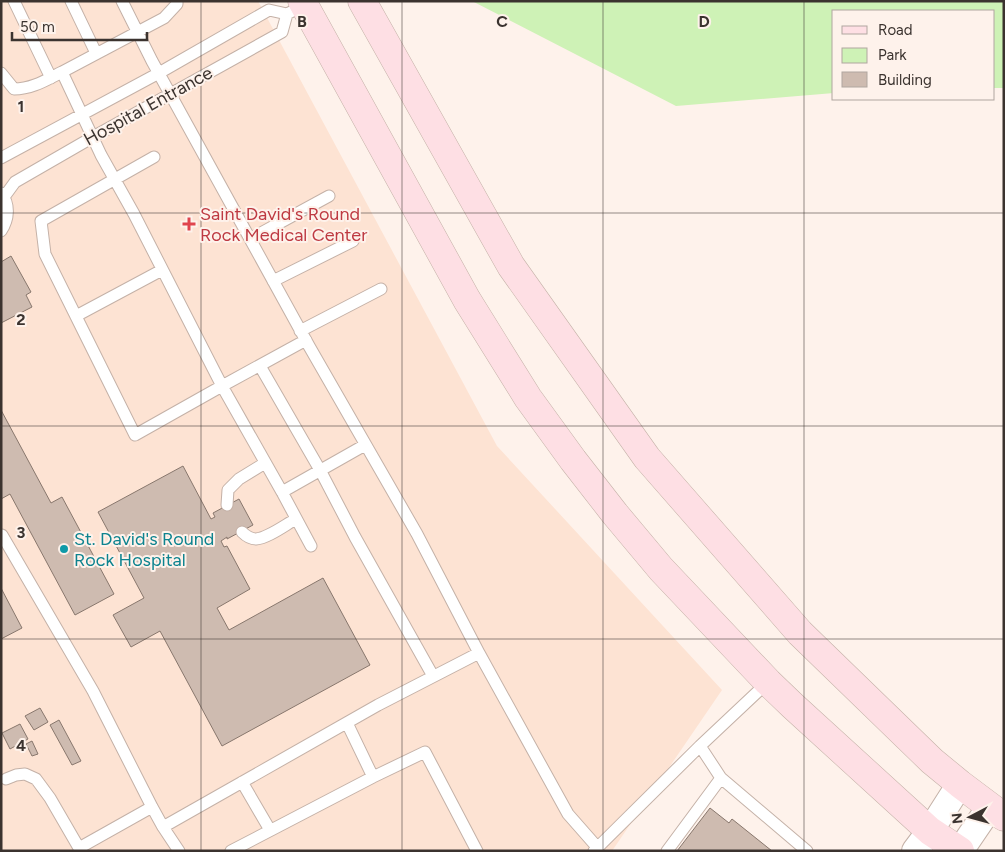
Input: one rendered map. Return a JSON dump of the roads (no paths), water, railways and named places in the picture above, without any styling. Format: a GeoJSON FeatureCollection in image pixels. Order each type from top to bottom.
{"type":"FeatureCollection","features":[{"type":"Feature","properties":{"kind":"main road"},"geometry":{"type":"LineString","coordinates":[[362,1],[511,266],[647,458],[800,633],[932,761],[997,812]]}},
{"type":"Feature","properties":{"kind":"main road"},"geometry":{"type":"LineString","coordinates":[[300,5],[467,300],[528,398],[615,514],[662,569],[768,682],[833,743],[922,841],[960,851]]}},
{"type":"Feature","properties":{"kind":"street"},"geometry":{"type":"LineString","coordinates":[[922,841],[960,784]]}},
{"type":"Feature","properties":{"kind":"street"},"geometry":{"type":"LineString","coordinates":[[960,851],[997,812]]}},
{"type":"Feature","properties":{"kind":"lane"},"geometry":{"type":"LineString","coordinates":[[14,1],[56,75],[82,114],[100,155],[134,214],[222,386],[311,546]]}},
{"type":"Feature","properties":{"kind":"lane"},"geometry":{"type":"LineString","coordinates":[[71,1],[96,53]]}},
{"type":"Feature","properties":{"kind":"lane"},"geometry":{"type":"LineString","coordinates":[[122,1],[136,32],[303,335],[417,534],[479,653],[568,814],[596,849],[768,682]]}},
{"type":"Feature","properties":{"kind":"lane"},"geometry":{"type":"LineString","coordinates":[[1,73],[14,89],[25,89],[56,75],[164,18],[177,4],[177,1]]}},
{"type":"Feature","properties":{"kind":"lane","name":"Hospital Entrance"},"geometry":{"type":"LineString","coordinates":[[1,158],[269,10],[300,5]]}},
{"type":"Feature","properties":{"kind":"lane","name":"Hospital Entrance"},"geometry":{"type":"LineString","coordinates":[[3,195],[15,182],[170,93],[282,32],[300,5]]}},
{"type":"Feature","properties":{"kind":"lane"},"geometry":{"type":"LineString","coordinates":[[154,157],[41,221],[45,254],[135,435],[260,366],[303,335],[381,289]]}},
{"type":"Feature","properties":{"kind":"lane"},"geometry":{"type":"LineString","coordinates":[[1,231],[7,218],[7,206],[3,195]]}},
{"type":"Feature","properties":{"kind":"lane"},"geometry":{"type":"LineString","coordinates":[[250,239],[329,196]]}},
{"type":"Feature","properties":{"kind":"lane"},"geometry":{"type":"LineString","coordinates":[[273,281],[354,241]]}},
{"type":"Feature","properties":{"kind":"lane"},"geometry":{"type":"LineString","coordinates":[[76,316],[162,270]]}},
{"type":"Feature","properties":{"kind":"lane"},"geometry":{"type":"LineString","coordinates":[[260,366],[320,470],[354,537],[433,676]]}},
{"type":"Feature","properties":{"kind":"lane"},"geometry":{"type":"LineString","coordinates":[[282,492],[365,445]]}},
{"type":"Feature","properties":{"kind":"lane"},"geometry":{"type":"LineString","coordinates":[[227,505],[228,490],[239,479],[265,463]]}},
{"type":"Feature","properties":{"kind":"lane"},"geometry":{"type":"LineString","coordinates":[[242,532],[255,539],[266,536],[296,519]]}},
{"type":"Feature","properties":{"kind":"lane"},"geometry":{"type":"LineString","coordinates":[[2,535],[93,691],[152,808],[179,851]]}},
{"type":"Feature","properties":{"kind":"lane"},"geometry":{"type":"LineString","coordinates":[[163,827],[347,723],[479,653]]}},
{"type":"Feature","properties":{"kind":"lane"},"geometry":{"type":"LineString","coordinates":[[347,723],[373,777]]}},
{"type":"Feature","properties":{"kind":"lane"},"geometry":{"type":"LineString","coordinates":[[700,746],[721,778],[807,851]]}},
{"type":"Feature","properties":{"kind":"lane"},"geometry":{"type":"LineString","coordinates":[[231,851],[424,752],[477,851]]}},
{"type":"Feature","properties":{"kind":"lane"},"geometry":{"type":"LineString","coordinates":[[6,779],[25,774],[36,779],[50,798],[79,848],[152,808]]}},
{"type":"Feature","properties":{"kind":"lane"},"geometry":{"type":"LineString","coordinates":[[667,851],[721,778]]}},
{"type":"Feature","properties":{"kind":"lane"},"geometry":{"type":"LineString","coordinates":[[242,782],[270,830]]}},
{"type":"Feature","properties":{"kind":"place","name":"Saint David's Round Rock Medical Center"},"geometry":{"type":"Point","coordinates":[189,224]}},
{"type":"Feature","properties":{"kind":"place","name":"St. David's Round Rock Hospital"},"geometry":{"type":"Point","coordinates":[64,549]}}]}
